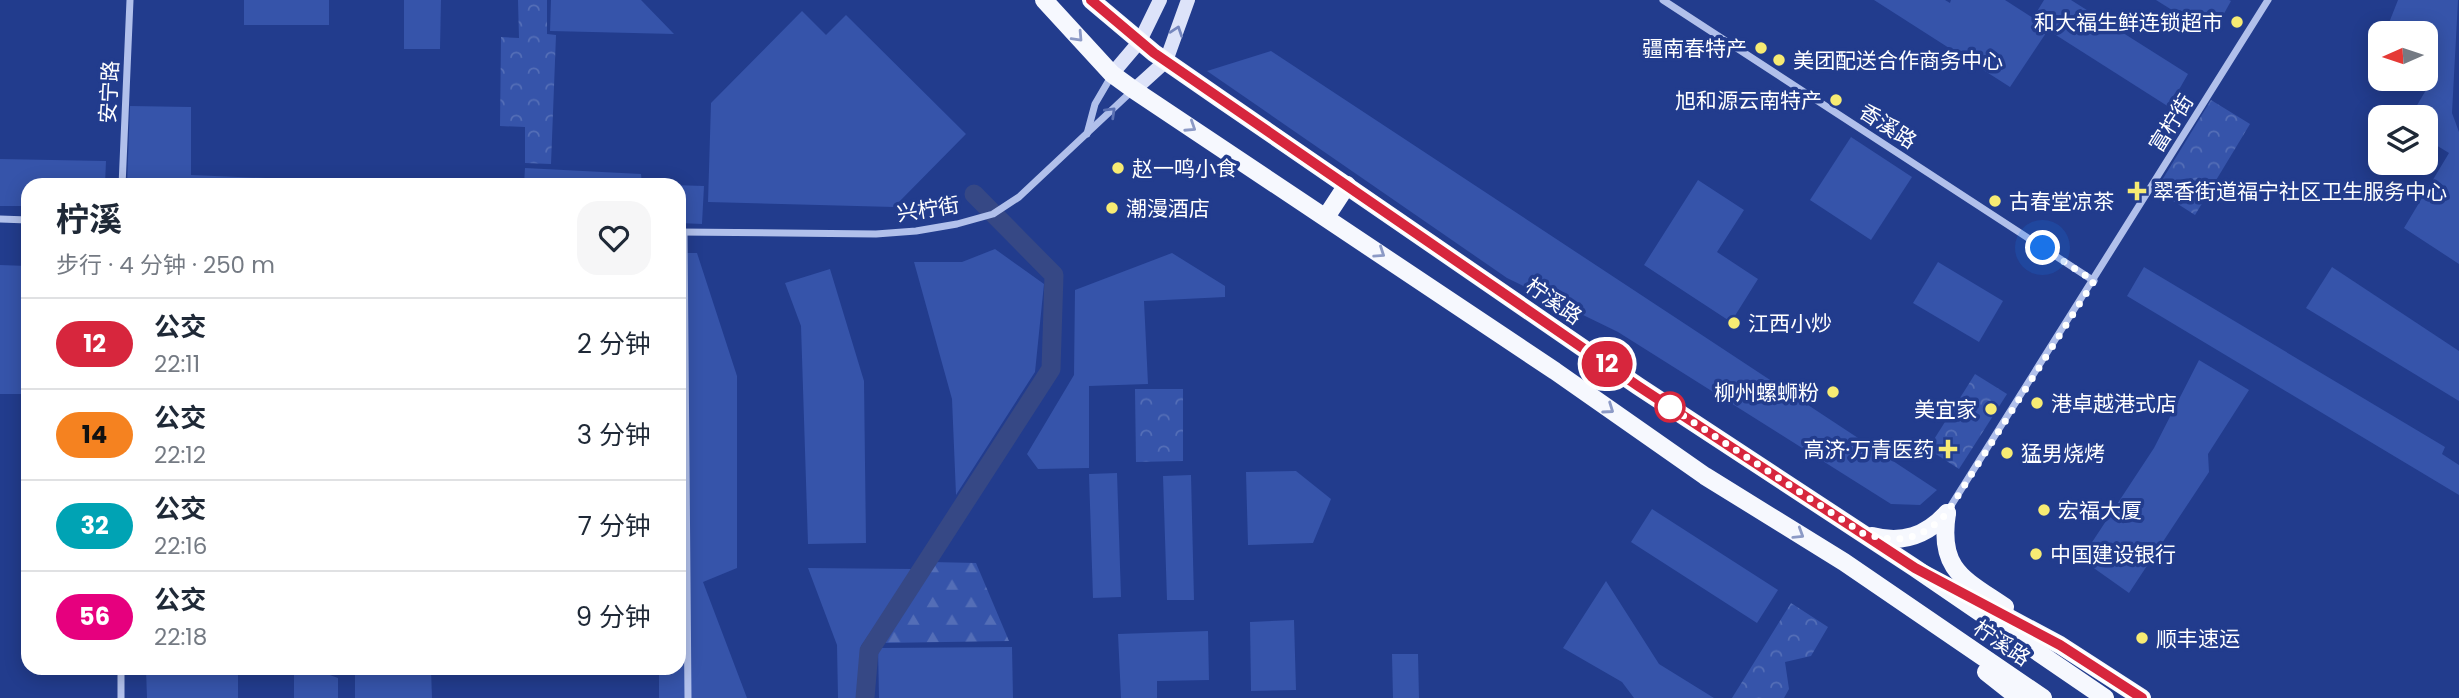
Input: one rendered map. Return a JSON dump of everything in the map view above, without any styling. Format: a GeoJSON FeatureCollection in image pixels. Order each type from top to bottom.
{"type":"FeatureCollection","features":[{"type":"Feature","properties":{"kind":"main road","name":"柠溪路"},"geometry":{"type":"LineString","coordinates":[[1044,0],[1112,74],[1134,90],[1555,371],[1705,476],[1844,562],[2043,698]]}},
{"type":"Feature","properties":{"kind":"main road","name":"柠溪路"},"geometry":{"type":"LineString","coordinates":[[1091,0],[1166,61],[1347,186],[1638,386],[1915,568],[2105,698]]}},
{"type":"Feature","properties":{"kind":"main road"},"geometry":{"type":"LineString","coordinates":[[1112,74],[1140,41],[1160,0]]}},
{"type":"Feature","properties":{"kind":"main road"},"geometry":{"type":"LineString","coordinates":[[1134,90],[1166,61],[1188,0]]}},
{"type":"Feature","properties":{"kind":"main road"},"geometry":{"type":"LineString","coordinates":[[1326,217],[1347,186]]}},
{"type":"Feature","properties":{"kind":"main road"},"geometry":{"type":"LineString","coordinates":[[1864,534],[1884,539],[1915,537],[1936,524],[1947,513]]}},
{"type":"Feature","properties":{"kind":"main road"},"geometry":{"type":"LineString","coordinates":[[1947,513],[1946,546],[1955,569],[1965,579],[2142,698]]}},
{"type":"Feature","properties":{"kind":"main road"},"geometry":{"type":"LineString","coordinates":[[1844,562],[2019,698]]}},
{"type":"Feature","properties":{"kind":"main road"},"geometry":{"type":"LineString","coordinates":[[1915,568],[2060,645]]}},
{"type":"Feature","properties":{"kind":"main road"},"geometry":{"type":"LineString","coordinates":[[1965,579],[1981,603],[2011,634]]}},
{"type":"Feature","properties":{"kind":"street","name":"安宁路"},"geometry":{"type":"LineString","coordinates":[[122,178],[130,0]]}},
{"type":"Feature","properties":{"kind":"street","name":"香溪路"},"geometry":{"type":"LineString","coordinates":[[1663,0],[2094,281]]}},
{"type":"Feature","properties":{"kind":"street","name":"富柠街"},"geometry":{"type":"LineString","coordinates":[[1947,513],[2268,0]]}},
{"type":"Feature","properties":{"kind":"street"},"geometry":{"type":"LineString","coordinates":[[1087,135],[1095,104],[1112,74]]}},
{"type":"Feature","properties":{"kind":"street","name":"兴柠街"},"geometry":{"type":"LineString","coordinates":[[686,232],[876,234],[957,224],[993,214],[1006,206],[1087,135],[1134,90]]}},
{"type":"Feature","properties":{"kind":"street"},"geometry":{"type":"LineString","coordinates":[[0,219],[21,220]]}},
{"type":"Feature","properties":{"kind":"street"},"geometry":{"type":"LineString","coordinates":[[686,543],[688,698]]}},
{"type":"Feature","properties":{"kind":"street"},"geometry":{"type":"LineString","coordinates":[[121,675],[121,698]]}},
{"type":"Feature","properties":{"kind":"green space"},"geometry":{"type":"Polygon","coordinates":[[[244,0],[329,0],[329,25],[244,25],[244,0]]]}},
{"type":"Feature","properties":{"kind":"green space"},"geometry":{"type":"Polygon","coordinates":[[[404,0],[441,0],[440,49],[404,49],[404,0]]]}},
{"type":"Feature","properties":{"kind":"green space"},"geometry":{"type":"Polygon","coordinates":[[[518,0],[547,0],[547,34],[556,35],[551,164],[525,163],[525,127],[500,126],[501,37],[519,38],[518,0]]]}},
{"type":"Feature","properties":{"kind":"green space"},"geometry":{"type":"Polygon","coordinates":[[[551,0],[641,0],[674,34],[550,31],[551,0]]]}},
{"type":"Feature","properties":{"kind":"green space"},"geometry":{"type":"Polygon","coordinates":[[[1874,0],[1945,0],[1950,3],[1951,0],[2005,0],[2033,18],[2044,0],[2071,0],[2188,74],[2169,107],[2048,30],[2010,87],[1874,0]]]}},
{"type":"Feature","properties":{"kind":"green space"},"geometry":{"type":"Polygon","coordinates":[[[2156,0],[2229,0],[2231,1],[2212,35],[2156,0]]]}},
{"type":"Feature","properties":{"kind":"green space"},"geometry":{"type":"Polygon","coordinates":[[[2398,0],[2458,0],[2452,113],[2459,132],[2459,264],[2404,228],[2449,153],[2438,146],[2438,105],[2417,105],[2425,91],[2438,91],[2438,21],[2390,21],[2398,0]]]}},
{"type":"Feature","properties":{"kind":"green space"},"geometry":{"type":"Polygon","coordinates":[[[802,11],[826,35],[846,15],[966,134],[894,207],[708,202],[711,103],[802,11]]]}},
{"type":"Feature","properties":{"kind":"green space"},"geometry":{"type":"Polygon","coordinates":[[[1271,51],[1937,490],[1920,505],[1891,504],[1618,332],[1507,278],[1207,71],[1271,51]]]}},
{"type":"Feature","properties":{"kind":"green space"},"geometry":{"type":"Polygon","coordinates":[[[2211,100],[2250,124],[2195,215],[2156,190],[2211,100]]]}},
{"type":"Feature","properties":{"kind":"green space"},"geometry":{"type":"Polygon","coordinates":[[[130,106],[191,107],[191,175],[264,178],[127,178],[130,106]]]}},
{"type":"Feature","properties":{"kind":"green space"},"geometry":{"type":"Polygon","coordinates":[[[1851,137],[1912,177],[1871,240],[1810,200],[1851,137]]]}},
{"type":"Feature","properties":{"kind":"green space"},"geometry":{"type":"Polygon","coordinates":[[[0,159],[106,161],[105,178],[21,178],[21,206],[0,206],[0,159]]]}},
{"type":"Feature","properties":{"kind":"green space"},"geometry":{"type":"Polygon","coordinates":[[[525,168],[641,174],[641,178],[524,178],[525,168]]]}},
{"type":"Feature","properties":{"kind":"green space"},"geometry":{"type":"Polygon","coordinates":[[[1698,180],[1744,210],[1717,252],[1758,279],[1731,322],[1644,265],[1698,180]]]}},
{"type":"Feature","properties":{"kind":"green space"},"geometry":{"type":"Polygon","coordinates":[[[686,185],[704,186],[702,224],[686,223],[686,185]]]}},
{"type":"Feature","properties":{"kind":"green space"},"geometry":{"type":"Polygon","coordinates":[[[995,249],[1044,284],[1035,372],[956,495],[952,399],[914,262],[962,262],[995,249]]]}},
{"type":"Feature","properties":{"kind":"green space"},"geometry":{"type":"Polygon","coordinates":[[[686,253],[697,253],[737,376],[737,568],[703,582],[747,698],[659,698],[659,675],[686,675],[686,253]]]}},
{"type":"Feature","properties":{"kind":"green space"},"geometry":{"type":"Polygon","coordinates":[[[1172,253],[1225,286],[1225,297],[1144,301],[1148,384],[1089,386],[1089,468],[1038,469],[1027,454],[1074,375],[1075,290],[1172,253]]]}},
{"type":"Feature","properties":{"kind":"green space"},"geometry":{"type":"Polygon","coordinates":[[[1938,262],[2003,301],[1979,342],[1913,303],[1938,262]]]}},
{"type":"Feature","properties":{"kind":"green space"},"geometry":{"type":"Polygon","coordinates":[[[0,265],[21,266],[21,394],[0,394],[0,265]]]}},
{"type":"Feature","properties":{"kind":"green space"},"geometry":{"type":"Polygon","coordinates":[[[2144,267],[2445,447],[2442,454],[2459,465],[2459,495],[2127,296],[2144,267]]]}},
{"type":"Feature","properties":{"kind":"green space"},"geometry":{"type":"Polygon","coordinates":[[[2332,267],[2459,351],[2459,401],[2306,308],[2332,267]]]}},
{"type":"Feature","properties":{"kind":"green space"},"geometry":{"type":"Polygon","coordinates":[[[830,269],[864,381],[866,543],[808,544],[801,326],[785,283],[830,269]]]}},
{"type":"Feature","properties":{"kind":"green space"},"geometry":{"type":"Polygon","coordinates":[[[2199,360],[2249,390],[2208,454],[2209,472],[2129,593],[2081,559],[2154,448],[2199,360]]]}},
{"type":"Feature","properties":{"kind":"green space"},"geometry":{"type":"Polygon","coordinates":[[[1975,374],[2007,394],[1959,469],[1928,449],[1975,374]]]}},
{"type":"Feature","properties":{"kind":"green space"},"geometry":{"type":"Polygon","coordinates":[[[1135,389],[1183,389],[1183,461],[1136,462],[1135,389]]]}},
{"type":"Feature","properties":{"kind":"green space"},"geometry":{"type":"Polygon","coordinates":[[[1296,471],[1331,499],[1313,543],[1248,545],[1246,472],[1296,471]]]}},
{"type":"Feature","properties":{"kind":"green space"},"geometry":{"type":"Polygon","coordinates":[[[1117,473],[1121,597],[1093,598],[1089,474],[1117,473]]]}},
{"type":"Feature","properties":{"kind":"green space"},"geometry":{"type":"Polygon","coordinates":[[[1191,475],[1194,600],[1167,600],[1163,476],[1191,475]]]}},
{"type":"Feature","properties":{"kind":"green space"},"geometry":{"type":"Polygon","coordinates":[[[1652,509],[1778,590],[1757,623],[1631,542],[1652,509]]]}},
{"type":"Feature","properties":{"kind":"green space"},"geometry":{"type":"Polygon","coordinates":[[[931,562],[976,563],[1009,641],[882,643],[931,562]]]}},
{"type":"Feature","properties":{"kind":"green space"},"geometry":{"type":"Polygon","coordinates":[[[808,568],[914,569],[861,646],[857,698],[838,698],[837,645],[808,568]]]}},
{"type":"Feature","properties":{"kind":"green space"},"geometry":{"type":"Polygon","coordinates":[[[1606,581],[1659,664],[1714,698],[1634,698],[1622,682],[1563,648],[1606,581]]]}},
{"type":"Feature","properties":{"kind":"green space"},"geometry":{"type":"Polygon","coordinates":[[[1791,603],[1828,627],[1811,656],[1785,662],[1789,689],[1784,698],[1732,698],[1791,603]]]}},
{"type":"Feature","properties":{"kind":"green space"},"geometry":{"type":"Polygon","coordinates":[[[1294,620],[1296,690],[1251,691],[1250,622],[1294,620]]]}},
{"type":"Feature","properties":{"kind":"green space"},"geometry":{"type":"Polygon","coordinates":[[[1208,631],[1209,680],[1157,681],[1157,698],[1121,698],[1118,634],[1208,631]]]}},
{"type":"Feature","properties":{"kind":"green space"},"geometry":{"type":"Polygon","coordinates":[[[1012,647],[1013,698],[879,698],[878,648],[1012,647]]]}},
{"type":"Feature","properties":{"kind":"green space"},"geometry":{"type":"Polygon","coordinates":[[[1392,654],[1418,654],[1419,698],[1393,698],[1392,654]]]}},
{"type":"Feature","properties":{"kind":"green space"},"geometry":{"type":"Polygon","coordinates":[[[146,675],[238,675],[238,698],[147,698],[146,675]]]}},
{"type":"Feature","properties":{"kind":"green space"},"geometry":{"type":"Polygon","coordinates":[[[294,675],[330,675],[338,678],[338,698],[294,698],[294,675]]]}},
{"type":"Feature","properties":{"kind":"green space"},"geometry":{"type":"Polygon","coordinates":[[[355,675],[431,675],[432,698],[355,698],[355,675]]]}},
{"type":"Feature","properties":{"kind":"waterway"},"geometry":{"type":"LineString","coordinates":[[865,698],[869,651],[1051,369],[1054,275],[974,194]]}},
{"type":"Feature","properties":{"kind":"bus line","name":"12"},"geometry":{"type":"LineString","coordinates":[[1091,0],[1154,53],[1638,386],[1915,568],[2060,645],[2142,698]]}},
{"type":"Feature","properties":{"kind":"place","name":"和大福生鲜连锁超市"},"geometry":{"type":"Point","coordinates":[2237,22]}},
{"type":"Feature","properties":{"kind":"place","name":"疆南春特产"},"geometry":{"type":"Point","coordinates":[1761,48]}},
{"type":"Feature","properties":{"kind":"place","name":"美团配送合作商务中心"},"geometry":{"type":"Point","coordinates":[1779,60]}},
{"type":"Feature","properties":{"kind":"place","name":"旭和源云南特产"},"geometry":{"type":"Point","coordinates":[1836,100]}},
{"type":"Feature","properties":{"kind":"place","name":"赵一鸣小食"},"geometry":{"type":"Point","coordinates":[1118,168]}},
{"type":"Feature","properties":{"kind":"place","name":"翠香街道福宁社区卫生服务中心"},"geometry":{"type":"Point","coordinates":[2137,191]}},
{"type":"Feature","properties":{"kind":"place","name":"古春堂凉茶"},"geometry":{"type":"Point","coordinates":[1995,201]}},
{"type":"Feature","properties":{"kind":"place","name":"潮漫酒店"},"geometry":{"type":"Point","coordinates":[1112,208]}},
{"type":"Feature","properties":{"kind":"place","name":"江西小炒"},"geometry":{"type":"Point","coordinates":[1734,323]}},
{"type":"Feature","properties":{"kind":"place","name":"柳州螺蛳粉"},"geometry":{"type":"Point","coordinates":[1833,392]}},
{"type":"Feature","properties":{"kind":"place","name":"港卓越港式店"},"geometry":{"type":"Point","coordinates":[2037,403]}},
{"type":"Feature","properties":{"kind":"place","name":"美宜家"},"geometry":{"type":"Point","coordinates":[1991,409]}},
{"type":"Feature","properties":{"kind":"place","name":"高济·万青医药"},"geometry":{"type":"Point","coordinates":[1948,449]}},
{"type":"Feature","properties":{"kind":"place","name":"猛男烧烤"},"geometry":{"type":"Point","coordinates":[2007,453]}},
{"type":"Feature","properties":{"kind":"place","name":"宏福大厦"},"geometry":{"type":"Point","coordinates":[2044,510]}},
{"type":"Feature","properties":{"kind":"place","name":"中国建设银行"},"geometry":{"type":"Point","coordinates":[2036,554]}},
{"type":"Feature","properties":{"kind":"place","name":"顺丰速运"},"geometry":{"type":"Point","coordinates":[2142,638]}},
{"type":"Feature","properties":{"kind":"route"},"geometry":{"type":"LineString","coordinates":[[1670,407],[1661,401],[1864,534],[1884,539],[1915,537],[1926,532],[1947,513],[2094,281],[2043,248]]}}]}
